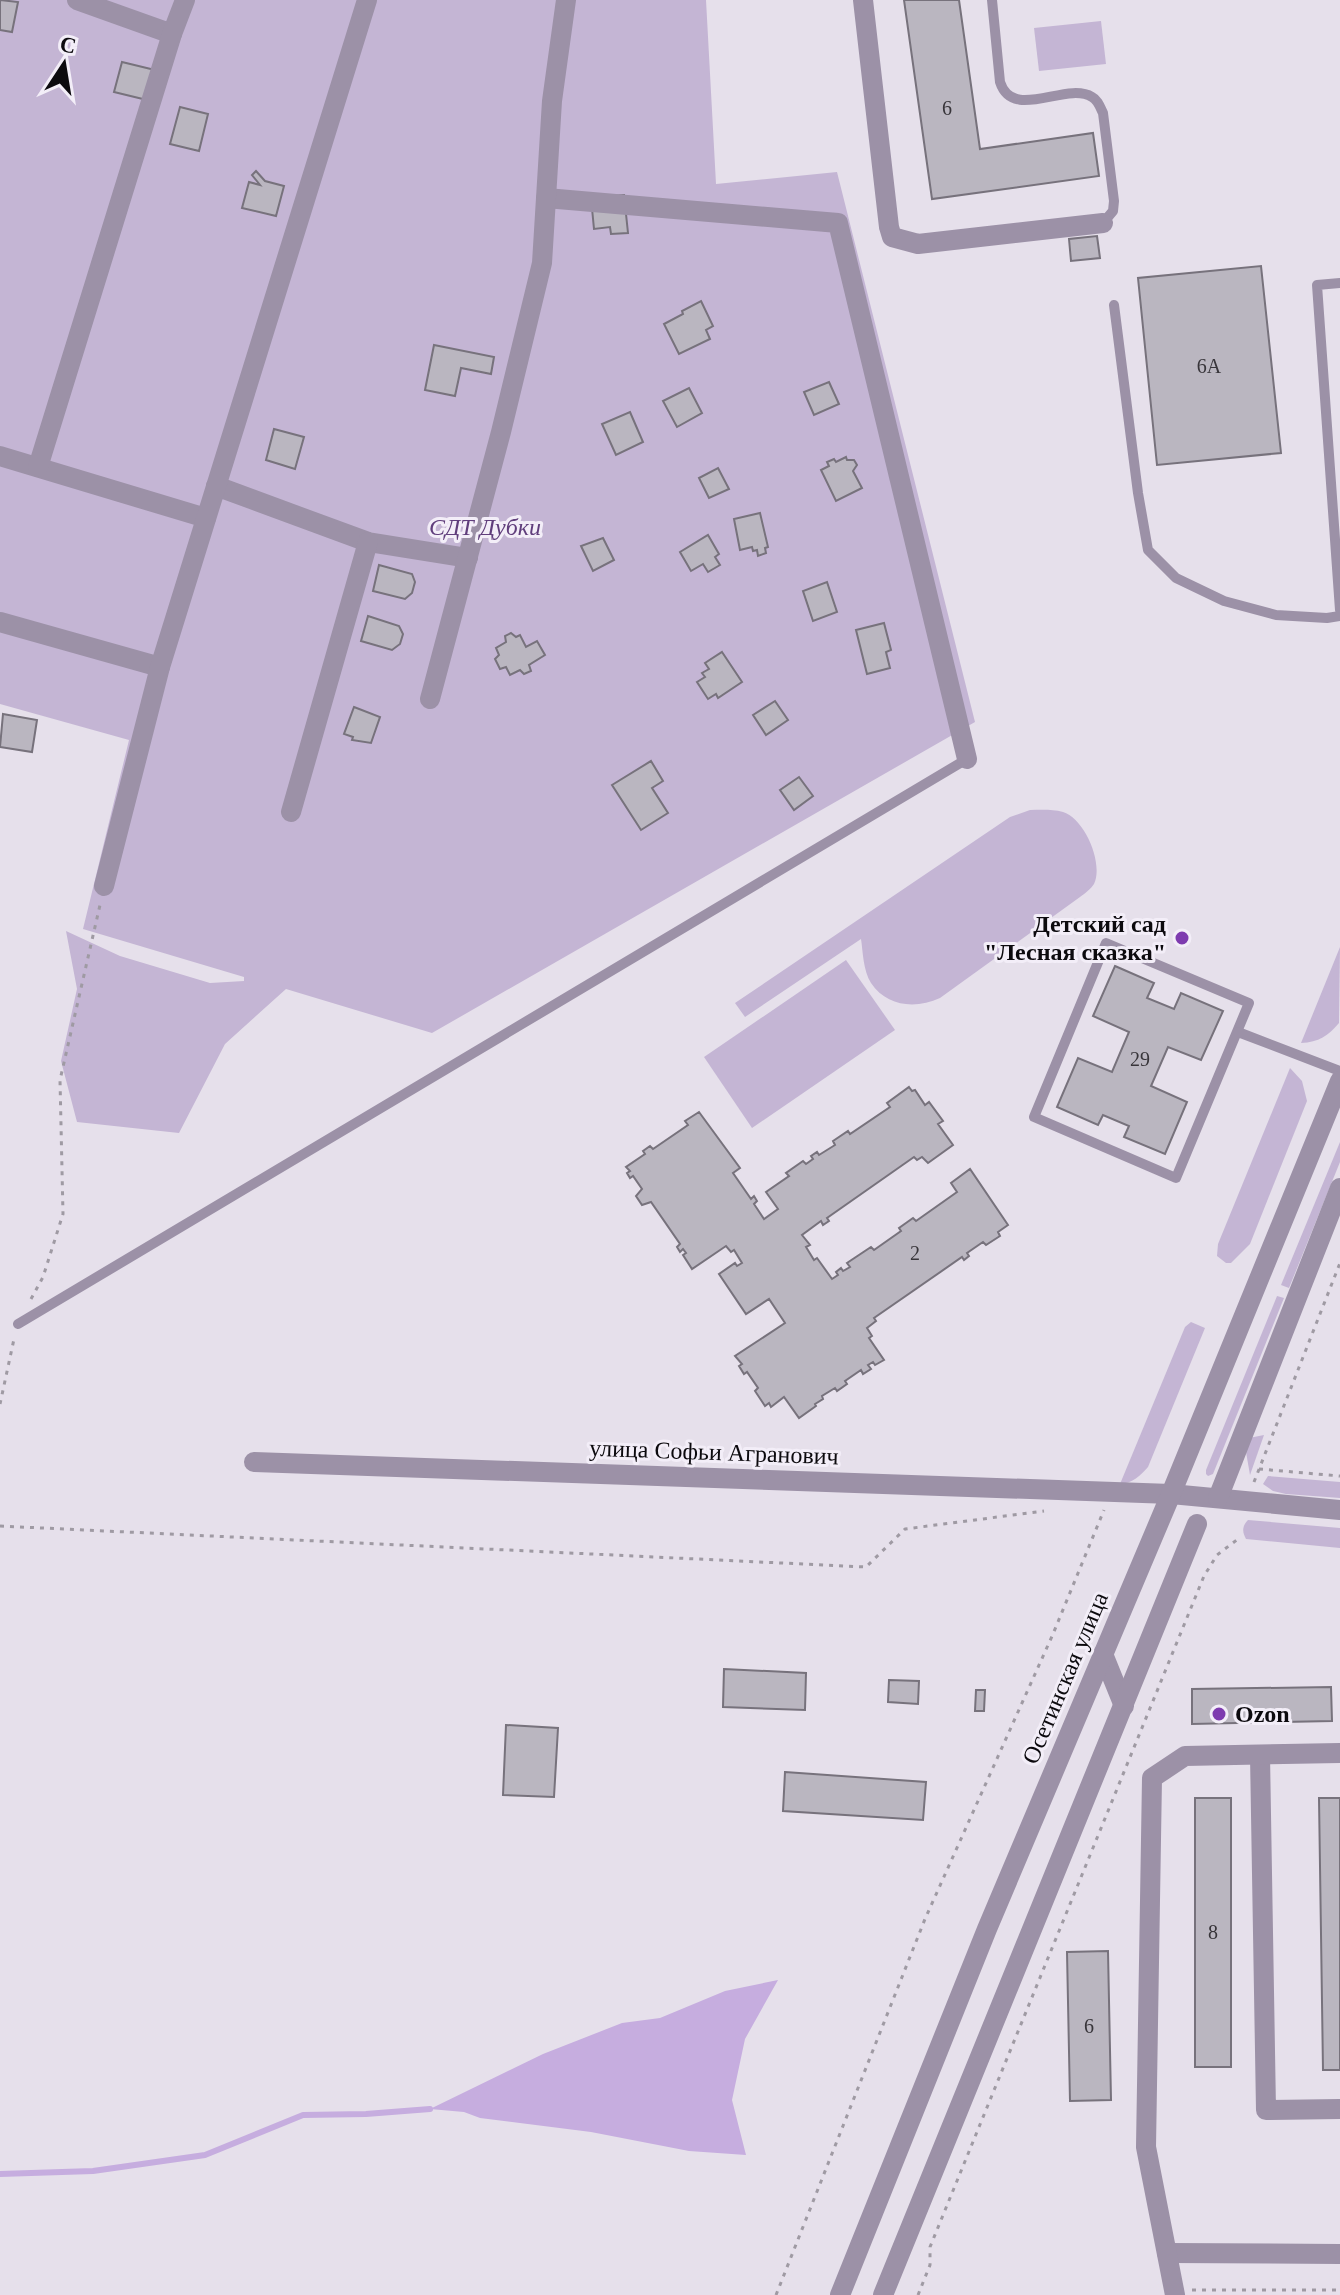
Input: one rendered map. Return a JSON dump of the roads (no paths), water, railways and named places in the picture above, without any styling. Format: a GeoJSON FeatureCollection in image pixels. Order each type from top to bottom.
{"type":"FeatureCollection","features":[{"type":"Feature","properties":{"kind":"street"},"geometry":{"type":"LineString","coordinates":[[77,0],[172,34]]}},
{"type":"Feature","properties":{"kind":"street"},"geometry":{"type":"LineString","coordinates":[[38,467],[185,0]]}},
{"type":"Feature","properties":{"kind":"street"},"geometry":{"type":"LineString","coordinates":[[104,886],[160,667],[367,0]]}},
{"type":"Feature","properties":{"kind":"street"},"geometry":{"type":"LineString","coordinates":[[430,699],[542,263],[552,101],[566,0]]}},
{"type":"Feature","properties":{"kind":"street"},"geometry":{"type":"LineString","coordinates":[[863,0],[892,237],[918,244],[1103,223]]}},
{"type":"Feature","properties":{"kind":"street"},"geometry":{"type":"LineString","coordinates":[[546,198],[838,223],[967,759]]}},
{"type":"Feature","properties":{"kind":"street"},"geometry":{"type":"LineString","coordinates":[[0,456],[206,518]]}},
{"type":"Feature","properties":{"kind":"street"},"geometry":{"type":"LineString","coordinates":[[216,486],[368,542],[468,558]]}},
{"type":"Feature","properties":{"kind":"street"},"geometry":{"type":"LineString","coordinates":[[291,812],[368,542]]}},
{"type":"Feature","properties":{"kind":"street"},"geometry":{"type":"LineString","coordinates":[[0,622],[160,667]]}},
{"type":"Feature","properties":{"kind":"street","name":"Осетинская улица"},"geometry":{"type":"LineString","coordinates":[[840,2295],[987,1929],[1171,1494],[1340,1081]]}},
{"type":"Feature","properties":{"kind":"street"},"geometry":{"type":"LineString","coordinates":[[1218,1498],[1340,1188]]}},
{"type":"Feature","properties":{"kind":"street","name":"улица Софьи Агранович"},"geometry":{"type":"LineString","coordinates":[[254,1462],[1171,1494],[1340,1510]]}},
{"type":"Feature","properties":{"kind":"street"},"geometry":{"type":"LineString","coordinates":[[883,2295],[1197,1524]]}},
{"type":"Feature","properties":{"kind":"street"},"geometry":{"type":"LineString","coordinates":[[1103,1654],[1124,1706]]}},
{"type":"Feature","properties":{"kind":"street"},"geometry":{"type":"LineString","coordinates":[[1174,2293],[1146,2147],[1152,1778],[1185,1756],[1340,1753]]}},
{"type":"Feature","properties":{"kind":"street"},"geometry":{"type":"LineString","coordinates":[[1260,1755],[1266,2110],[1340,2109]]}},
{"type":"Feature","properties":{"kind":"street"},"geometry":{"type":"LineString","coordinates":[[1167,2253],[1340,2254]]}},
{"type":"Feature","properties":{"kind":"lane"},"geometry":{"type":"LineString","coordinates":[[992,0],[1003,91],[1011,98],[1021,100],[1082,93],[1093,97],[1103,113],[1114,201],[1113,211],[1103,223]]}},
{"type":"Feature","properties":{"kind":"lane"},"geometry":{"type":"LineString","coordinates":[[1114,305],[1148,550],[1176,578],[1224,601],[1276,615],[1327,618],[1340,613],[1317,285],[1340,283]]}},
{"type":"Feature","properties":{"kind":"lane"},"geometry":{"type":"LineString","coordinates":[[18,1324],[967,759]]}},
{"type":"Feature","properties":{"kind":"lane"},"geometry":{"type":"LineString","coordinates":[[1106,943],[1249,1003],[1238,1032],[1176,1178],[1034,1117],[1106,943]]}},
{"type":"Feature","properties":{"kind":"lane"},"geometry":{"type":"LineString","coordinates":[[1238,1032],[1340,1071]]}},
{"type":"Feature","properties":{"kind":"waterway"},"geometry":{"type":"LineString","coordinates":[[0,2174],[93,2171],[205,2155],[303,2115],[430,2109]]}},
{"type":"Feature","properties":{"kind":"place","name":"Детский сад \"Лесная сказка\""},"geometry":{"type":"Point","coordinates":[1182,938]}},
{"type":"Feature","properties":{"kind":"place","name":"Ozon"},"geometry":{"type":"Point","coordinates":[1219,1714]}},
{"type":"Feature","properties":{"kind":"park label","name":"СДТ Дубки"},"geometry":{"type":"Point","coordinates":[485,527]}}]}
